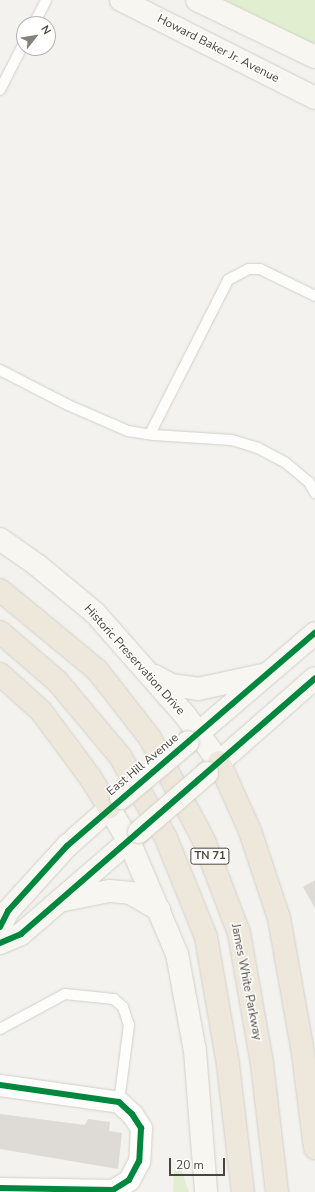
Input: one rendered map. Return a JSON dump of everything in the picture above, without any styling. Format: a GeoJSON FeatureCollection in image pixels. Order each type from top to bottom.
{"type":"FeatureCollection","features":[{"type":"Feature","properties":{"kind":"highway","name":"James White Parkway"},"geometry":{"type":"LineString","coordinates":[[0,590],[97,670],[150,738],[204,841],[239,933],[262,1064],[277,1192]]}},
{"type":"Feature","properties":{"kind":"highway","name":"TN 71"},"geometry":{"type":"LineString","coordinates":[[0,632],[57,681],[120,756],[166,838],[206,937],[228,1065],[243,1192]]}},
{"type":"Feature","properties":{"kind":"highway"},"geometry":{"type":"LineString","coordinates":[[0,674],[41,712],[90,777],[115,803]]}},
{"type":"Feature","properties":{"kind":"highway"},"geometry":{"type":"LineString","coordinates":[[213,768],[250,831],[280,918],[303,1053],[315,1148]]}},
{"type":"Feature","properties":{"kind":"main road","name":"Howard Baker Jr. Avenue"},"geometry":{"type":"LineString","coordinates":[[121,0],[315,98]]}},
{"type":"Feature","properties":{"kind":"main road"},"geometry":{"type":"LineString","coordinates":[[197,0],[315,57]]}},
{"type":"Feature","properties":{"kind":"main road","name":"Historic Preservation Drive"},"geometry":{"type":"LineString","coordinates":[[0,539],[37,565],[95,613],[149,672],[213,768]]}},
{"type":"Feature","properties":{"kind":"main road","name":"East Hill Avenue"},"geometry":{"type":"LineString","coordinates":[[0,927],[8,911],[67,846],[115,803],[315,633]]}},
{"type":"Feature","properties":{"kind":"main road"},"geometry":{"type":"LineString","coordinates":[[149,672],[171,685],[198,689],[266,675]]}},
{"type":"Feature","properties":{"kind":"main road"},"geometry":{"type":"LineString","coordinates":[[0,942],[21,934],[315,678]]}},
{"type":"Feature","properties":{"kind":"main road"},"geometry":{"type":"LineString","coordinates":[[115,803],[134,836],[177,954],[195,1051],[206,1192]]}},
{"type":"Feature","properties":{"kind":"main road"},"geometry":{"type":"LineString","coordinates":[[59,902],[109,891],[130,893],[160,910]]}},
{"type":"Feature","properties":{"kind":"street"},"geometry":{"type":"LineString","coordinates":[[0,1085],[119,1102],[132,1114],[141,1128],[139,1161],[129,1180],[113,1190],[0,1188]]}},
{"type":"Feature","properties":{"kind":"lane"},"geometry":{"type":"LineString","coordinates":[[38,16],[46,0]]}},
{"type":"Feature","properties":{"kind":"lane"},"geometry":{"type":"LineString","coordinates":[[0,90],[17,56]]}},
{"type":"Feature","properties":{"kind":"lane"},"geometry":{"type":"LineString","coordinates":[[150,434],[228,280],[249,269],[260,269],[315,296]]}},
{"type":"Feature","properties":{"kind":"lane"},"geometry":{"type":"LineString","coordinates":[[0,370],[104,422],[128,430],[150,434],[232,440],[258,448],[286,463],[309,482],[315,493]]}},
{"type":"Feature","properties":{"kind":"lane"},"geometry":{"type":"LineString","coordinates":[[0,1029],[66,994],[114,999],[123,1007],[129,1025],[119,1102]]}},
{"type":"Feature","properties":{"kind":"green space"},"geometry":{"type":"Polygon","coordinates":[[[225,0],[315,0],[315,46],[225,0]]]}},
{"type":"Feature","properties":{"kind":"green space"},"geometry":{"type":"Polygon","coordinates":[[[174,1169],[181,1169],[189,1192],[173,1192],[174,1169]]]}},
{"type":"Feature","properties":{"kind":"building"},"geometry":{"type":"Polygon","coordinates":[[[315,880],[315,908],[303,887],[315,880]]]}},
{"type":"Feature","properties":{"kind":"building"},"geometry":{"type":"Polygon","coordinates":[[[0,1114],[85,1125],[88,1119],[110,1122],[109,1131],[122,1133],[118,1169],[0,1149],[0,1114]]]}},
{"type":"Feature","properties":{"kind":"cycle path"},"geometry":{"type":"LineString","coordinates":[[0,927],[8,911],[67,846],[315,633]]}},
{"type":"Feature","properties":{"kind":"cycle path"},"geometry":{"type":"LineString","coordinates":[[0,943],[21,934],[315,678]]}},
{"type":"Feature","properties":{"kind":"cycle path"},"geometry":{"type":"LineString","coordinates":[[0,1085],[119,1102],[132,1114],[141,1128],[139,1161],[129,1180],[113,1190],[0,1188]]}}]}
